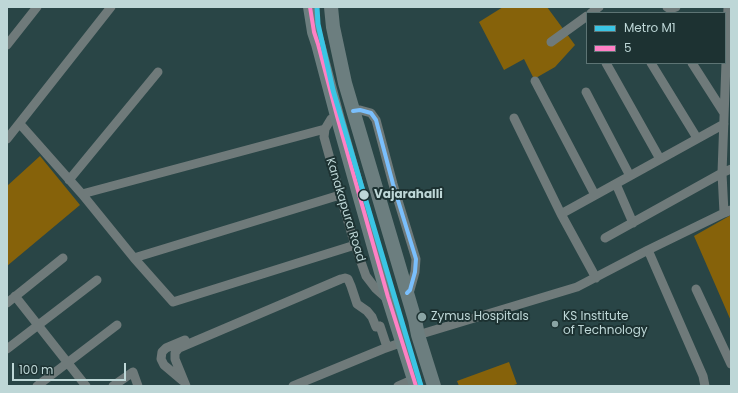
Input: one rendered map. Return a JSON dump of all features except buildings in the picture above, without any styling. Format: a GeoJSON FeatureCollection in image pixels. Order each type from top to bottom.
{"type":"FeatureCollection","features":[{"type":"Feature","properties":{"kind":"highway","name":"Kanakapura Road"},"geometry":{"type":"LineString","coordinates":[[310,7],[314,32],[336,114],[390,303],[415,382]]}},
{"type":"Feature","properties":{"kind":"highway"},"geometry":{"type":"LineString","coordinates":[[331,7],[334,34],[345,83],[434,386]]}},
{"type":"Feature","properties":{"kind":"highway"},"geometry":{"type":"LineString","coordinates":[[336,114],[352,108]]}},
{"type":"Feature","properties":{"kind":"street"},"geometry":{"type":"LineString","coordinates":[[7,139],[111,7]]}},
{"type":"Feature","properties":{"kind":"street"},"geometry":{"type":"LineString","coordinates":[[418,335],[577,287],[648,250],[728,212],[722,173],[729,39],[728,7]]}},
{"type":"Feature","properties":{"kind":"street"},"geometry":{"type":"LineString","coordinates":[[7,45],[32,9]]}},
{"type":"Feature","properties":{"kind":"street"},"geometry":{"type":"LineString","coordinates":[[551,42],[586,17]]}},
{"type":"Feature","properties":{"kind":"street"},"geometry":{"type":"LineString","coordinates":[[607,64],[660,159]]}},
{"type":"Feature","properties":{"kind":"street"},"geometry":{"type":"LineString","coordinates":[[652,64],[697,138]]}},
{"type":"Feature","properties":{"kind":"street"},"geometry":{"type":"LineString","coordinates":[[693,64],[724,113]]}},
{"type":"Feature","properties":{"kind":"street"},"geometry":{"type":"LineString","coordinates":[[69,180],[158,72]]}},
{"type":"Feature","properties":{"kind":"street"},"geometry":{"type":"LineString","coordinates":[[535,82],[595,195]]}},
{"type":"Feature","properties":{"kind":"street"},"geometry":{"type":"LineString","coordinates":[[586,92],[630,176]]}},
{"type":"Feature","properties":{"kind":"street"},"geometry":{"type":"LineString","coordinates":[[352,108],[371,113],[376,120],[393,184],[416,259],[415,272],[410,290],[407,292]]}},
{"type":"Feature","properties":{"kind":"street"},"geometry":{"type":"LineString","coordinates":[[82,194],[324,129],[336,114]]}},
{"type":"Feature","properties":{"kind":"street"},"geometry":{"type":"LineString","coordinates":[[514,118],[596,278]]}},
{"type":"Feature","properties":{"kind":"street"},"geometry":{"type":"LineString","coordinates":[[20,124],[82,194],[134,258],[173,302],[355,245]]}},
{"type":"Feature","properties":{"kind":"street"},"geometry":{"type":"LineString","coordinates":[[562,214],[724,124]]}},
{"type":"Feature","properties":{"kind":"street","name":"Kanakapura Road"},"geometry":{"type":"LineString","coordinates":[[324,129],[324,137],[340,195],[366,276],[376,290],[390,303]]}},
{"type":"Feature","properties":{"kind":"street"},"geometry":{"type":"LineString","coordinates":[[605,238],[731,169]]}},
{"type":"Feature","properties":{"kind":"street"},"geometry":{"type":"LineString","coordinates":[[616,184],[633,223]]}},
{"type":"Feature","properties":{"kind":"street"},"geometry":{"type":"LineString","coordinates":[[134,258],[340,195]]}},
{"type":"Feature","properties":{"kind":"street"},"geometry":{"type":"LineString","coordinates":[[648,250],[703,376],[705,386]]}},
{"type":"Feature","properties":{"kind":"street"},"geometry":{"type":"LineString","coordinates":[[7,303],[63,258]]}},
{"type":"Feature","properties":{"kind":"street"},"geometry":{"type":"LineString","coordinates":[[185,384],[175,358],[179,348],[341,279],[348,279],[357,304],[372,317],[376,327],[380,326]]}},
{"type":"Feature","properties":{"kind":"street"},"geometry":{"type":"LineString","coordinates":[[7,350],[97,280]]}},
{"type":"Feature","properties":{"kind":"street"},"geometry":{"type":"LineString","coordinates":[[696,289],[731,364]]}},
{"type":"Feature","properties":{"kind":"street"},"geometry":{"type":"LineString","coordinates":[[15,296],[86,386]]}},
{"type":"Feature","properties":{"kind":"street"},"geometry":{"type":"LineString","coordinates":[[387,348],[380,326],[390,303]]}},
{"type":"Feature","properties":{"kind":"street"},"geometry":{"type":"LineString","coordinates":[[200,333],[241,316],[250,318]]}},
{"type":"Feature","properties":{"kind":"street"},"geometry":{"type":"LineString","coordinates":[[38,386],[117,325]]}},
{"type":"Feature","properties":{"kind":"street"},"geometry":{"type":"LineString","coordinates":[[185,384],[164,366],[161,359],[162,352],[166,348],[188,338]]}},
{"type":"Feature","properties":{"kind":"street"},"geometry":{"type":"LineString","coordinates":[[293,386],[403,342]]}},
{"type":"Feature","properties":{"kind":"street"},"geometry":{"type":"LineString","coordinates":[[113,386],[133,372],[138,386]]}},
{"type":"Feature","properties":{"kind":"street"},"geometry":{"type":"LineString","coordinates":[[398,386],[415,382]]}},
{"type":"Feature","properties":{"kind":"shaded area"},"geometry":{"type":"Polygon","coordinates":[[[503,7],[547,7],[575,45],[555,67],[534,79],[524,59],[504,70],[479,22],[503,7]]]}},
{"type":"Feature","properties":{"kind":"shaded area"},"geometry":{"type":"Polygon","coordinates":[[[40,156],[80,205],[7,266],[7,186],[40,156]]]}},
{"type":"Feature","properties":{"kind":"shaded area"},"geometry":{"type":"Polygon","coordinates":[[[731,215],[731,321],[694,236],[731,215]]]}},
{"type":"Feature","properties":{"kind":"shaded area"},"geometry":{"type":"Polygon","coordinates":[[[509,362],[517,384],[511,386],[459,386],[457,381],[509,362]]]}},
{"type":"Feature","properties":{"kind":"metro line","name":"M1"},"geometry":{"type":"LineString","coordinates":[[317,7],[318,24],[333,90],[421,386]]}},
{"type":"Feature","properties":{"kind":"transit line","name":"5"},"geometry":{"type":"LineString","coordinates":[[310,7],[314,32],[337,116],[388,297],[416,386]]}},
{"type":"Feature","properties":{"kind":"transit line"},"geometry":{"type":"LineString","coordinates":[[353,111],[360,110],[371,113],[376,120],[393,184],[416,259],[415,272],[410,290],[407,293]]}},
{"type":"Feature","properties":{"kind":"place","name":"Vajarahalli"},"geometry":{"type":"Point","coordinates":[364,195]}},
{"type":"Feature","properties":{"kind":"place","name":"Zymus Hospitals"},"geometry":{"type":"Point","coordinates":[422,317]}},
{"type":"Feature","properties":{"kind":"place","name":"KS Institute of Technology"},"geometry":{"type":"Point","coordinates":[555,324]}}]}
